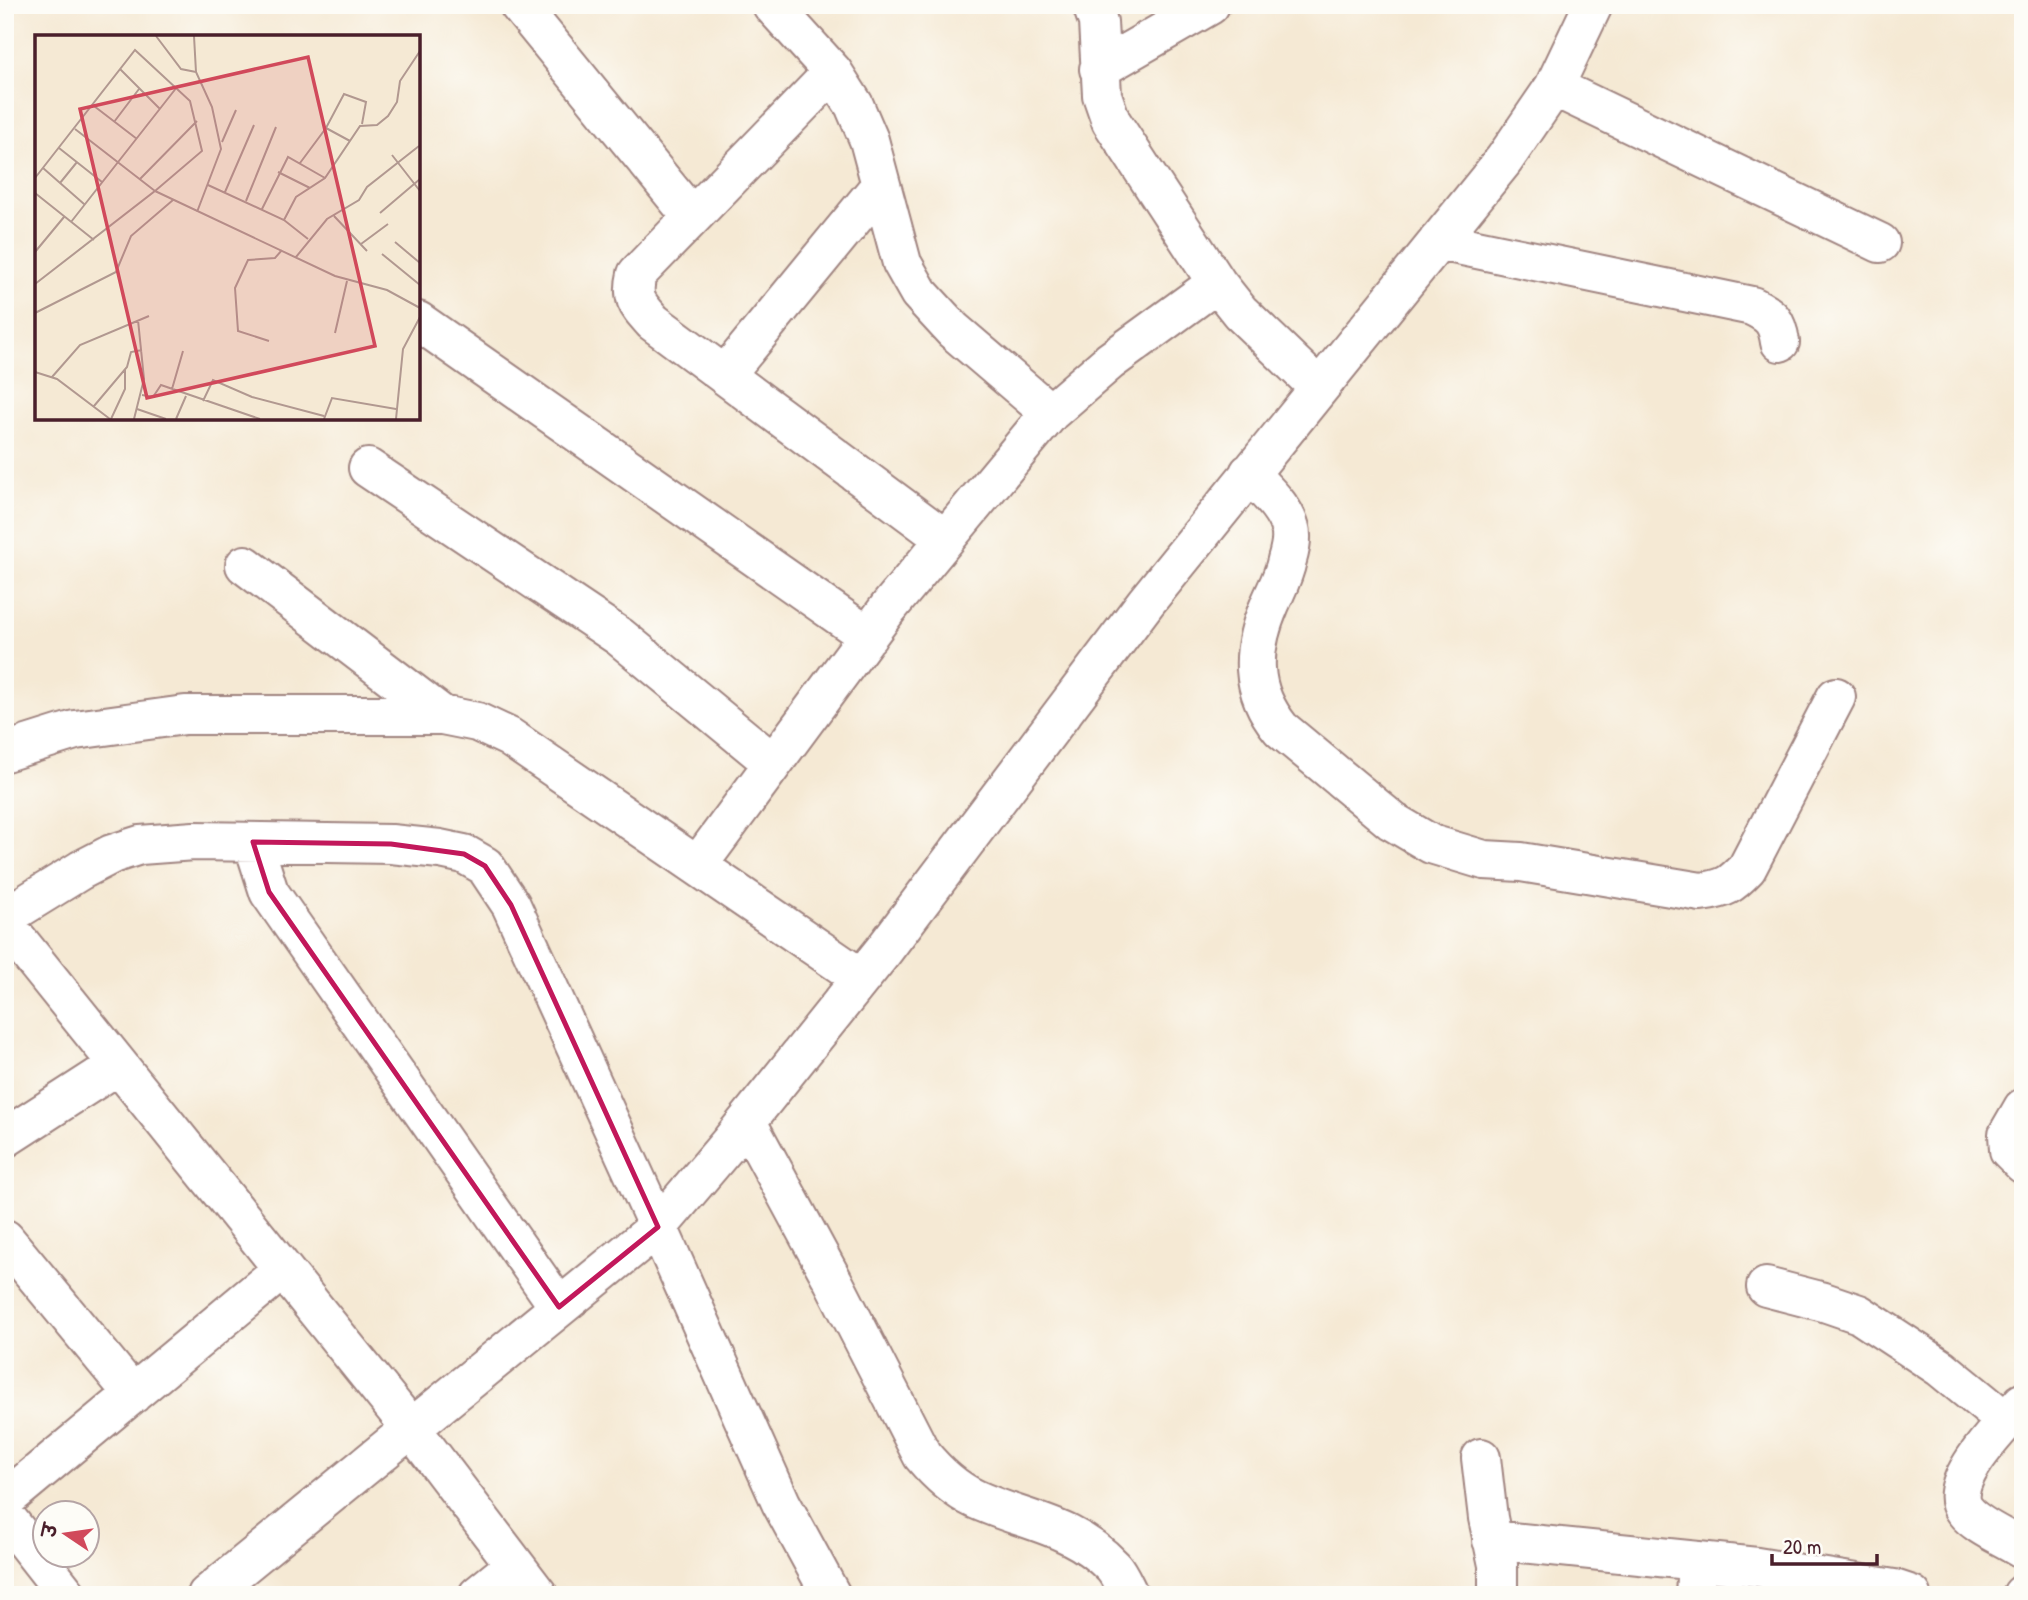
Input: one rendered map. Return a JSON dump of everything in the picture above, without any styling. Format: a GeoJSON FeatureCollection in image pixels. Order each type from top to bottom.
{"type":"FeatureCollection","features":[{"type":"Feature","properties":{"kind":"street"},"geometry":{"type":"LineString","coordinates":[[519,5],[692,218]]}},
{"type":"Feature","properties":{"kind":"street"},"geometry":{"type":"LineString","coordinates":[[772,5],[833,72],[854,105],[869,139],[902,263],[919,293],[953,330],[1050,413]]}},
{"type":"Feature","properties":{"kind":"street"},"geometry":{"type":"LineString","coordinates":[[1091,5],[1098,22],[1102,95],[1111,121],[1217,284],[1240,312],[1318,387]]}},
{"type":"Feature","properties":{"kind":"street"},"geometry":{"type":"LineString","coordinates":[[1099,69],[1210,5]]}},
{"type":"Feature","properties":{"kind":"street"},"geometry":{"type":"LineString","coordinates":[[207,1595],[658,1227],[747,1122],[861,978],[1146,602],[1504,160],[1554,87],[1593,5]]}},
{"type":"Feature","properties":{"kind":"street"},"geometry":{"type":"LineString","coordinates":[[833,72],[637,274],[633,290],[637,304],[653,322],[945,540]]}},
{"type":"Feature","properties":{"kind":"street"},"geometry":{"type":"LineString","coordinates":[[1554,87],[1881,243]]}},
{"type":"Feature","properties":{"kind":"street"},"geometry":{"type":"LineString","coordinates":[[725,375],[880,186]]}},
{"type":"Feature","properties":{"kind":"street"},"geometry":{"type":"LineString","coordinates":[[1438,241],[1752,306],[1772,316],[1778,326],[1780,342]]}},
{"type":"Feature","properties":{"kind":"street"},"geometry":{"type":"LineString","coordinates":[[698,865],[868,636],[1050,413],[1110,361],[1217,284]]}},
{"type":"Feature","properties":{"kind":"street"},"geometry":{"type":"LineString","coordinates":[[420,322],[868,636]]}},
{"type":"Feature","properties":{"kind":"street"},"geometry":{"type":"LineString","coordinates":[[368,468],[620,637],[773,763]]}},
{"type":"Feature","properties":{"kind":"street"},"geometry":{"type":"LineString","coordinates":[[1249,473],[1283,511],[1292,531],[1285,571],[1258,637],[1255,661],[1266,711],[1281,729],[1392,821],[1431,844],[1484,860],[1521,862],[1701,892],[1722,890],[1735,881],[1747,867],[1836,697]]}},
{"type":"Feature","properties":{"kind":"street"},"geometry":{"type":"LineString","coordinates":[[245,565],[442,715]]}},
{"type":"Feature","properties":{"kind":"street"},"geometry":{"type":"LineString","coordinates":[[5,752],[75,730],[185,715],[442,715],[477,722],[509,737],[861,978]]}},
{"type":"Feature","properties":{"kind":"street"},"geometry":{"type":"LineString","coordinates":[[5,917],[81,870],[112,854],[140,845],[194,841],[391,844],[464,854],[485,866],[511,905],[781,1503],[831,1595]]}},
{"type":"Feature","properties":{"kind":"street"},"geometry":{"type":"LineString","coordinates":[[253,842],[269,892],[559,1307]]}},
{"type":"Feature","properties":{"kind":"street"},"geometry":{"type":"LineString","coordinates":[[5,924],[411,1428],[538,1595]]}},
{"type":"Feature","properties":{"kind":"street"},"geometry":{"type":"LineString","coordinates":[[5,1138],[118,1065]]}},
{"type":"Feature","properties":{"kind":"street"},"geometry":{"type":"LineString","coordinates":[[2023,1108],[2008,1134],[2009,1150],[2023,1164]]}},
{"type":"Feature","properties":{"kind":"street"},"geometry":{"type":"LineString","coordinates":[[747,1122],[922,1455],[935,1471],[973,1498],[1057,1528],[1086,1544],[1114,1569],[1129,1595]]}},
{"type":"Feature","properties":{"kind":"street"},"geometry":{"type":"LineString","coordinates":[[5,1239],[133,1394]]}},
{"type":"Feature","properties":{"kind":"street"},"geometry":{"type":"LineString","coordinates":[[5,1500],[283,1269]]}},
{"type":"Feature","properties":{"kind":"street"},"geometry":{"type":"LineString","coordinates":[[1766,1287],[1859,1314],[1941,1368],[2015,1412],[1969,1467],[1961,1482],[1958,1496],[1962,1508],[1972,1518],[2023,1549]]}},
{"type":"Feature","properties":{"kind":"street"},"geometry":{"type":"LineString","coordinates":[[1481,1458],[1497,1565],[1498,1595]]}},
{"type":"Feature","properties":{"kind":"street"},"geometry":{"type":"LineString","coordinates":[[5,1516],[67,1595]]}},
{"type":"Feature","properties":{"kind":"street"},"geometry":{"type":"LineString","coordinates":[[1492,1540],[1696,1578],[1757,1567],[1894,1589],[1912,1595]]}},
{"type":"Feature","properties":{"kind":"street"},"geometry":{"type":"LineString","coordinates":[[478,1595],[515,1565]]}},
{"type":"Feature","properties":{"kind":"highlighted area"},"geometry":{"type":"Polygon","coordinates":[[[253,842],[391,844],[464,854],[485,866],[511,905],[658,1227],[559,1307],[269,892],[253,842]]]}}]}
